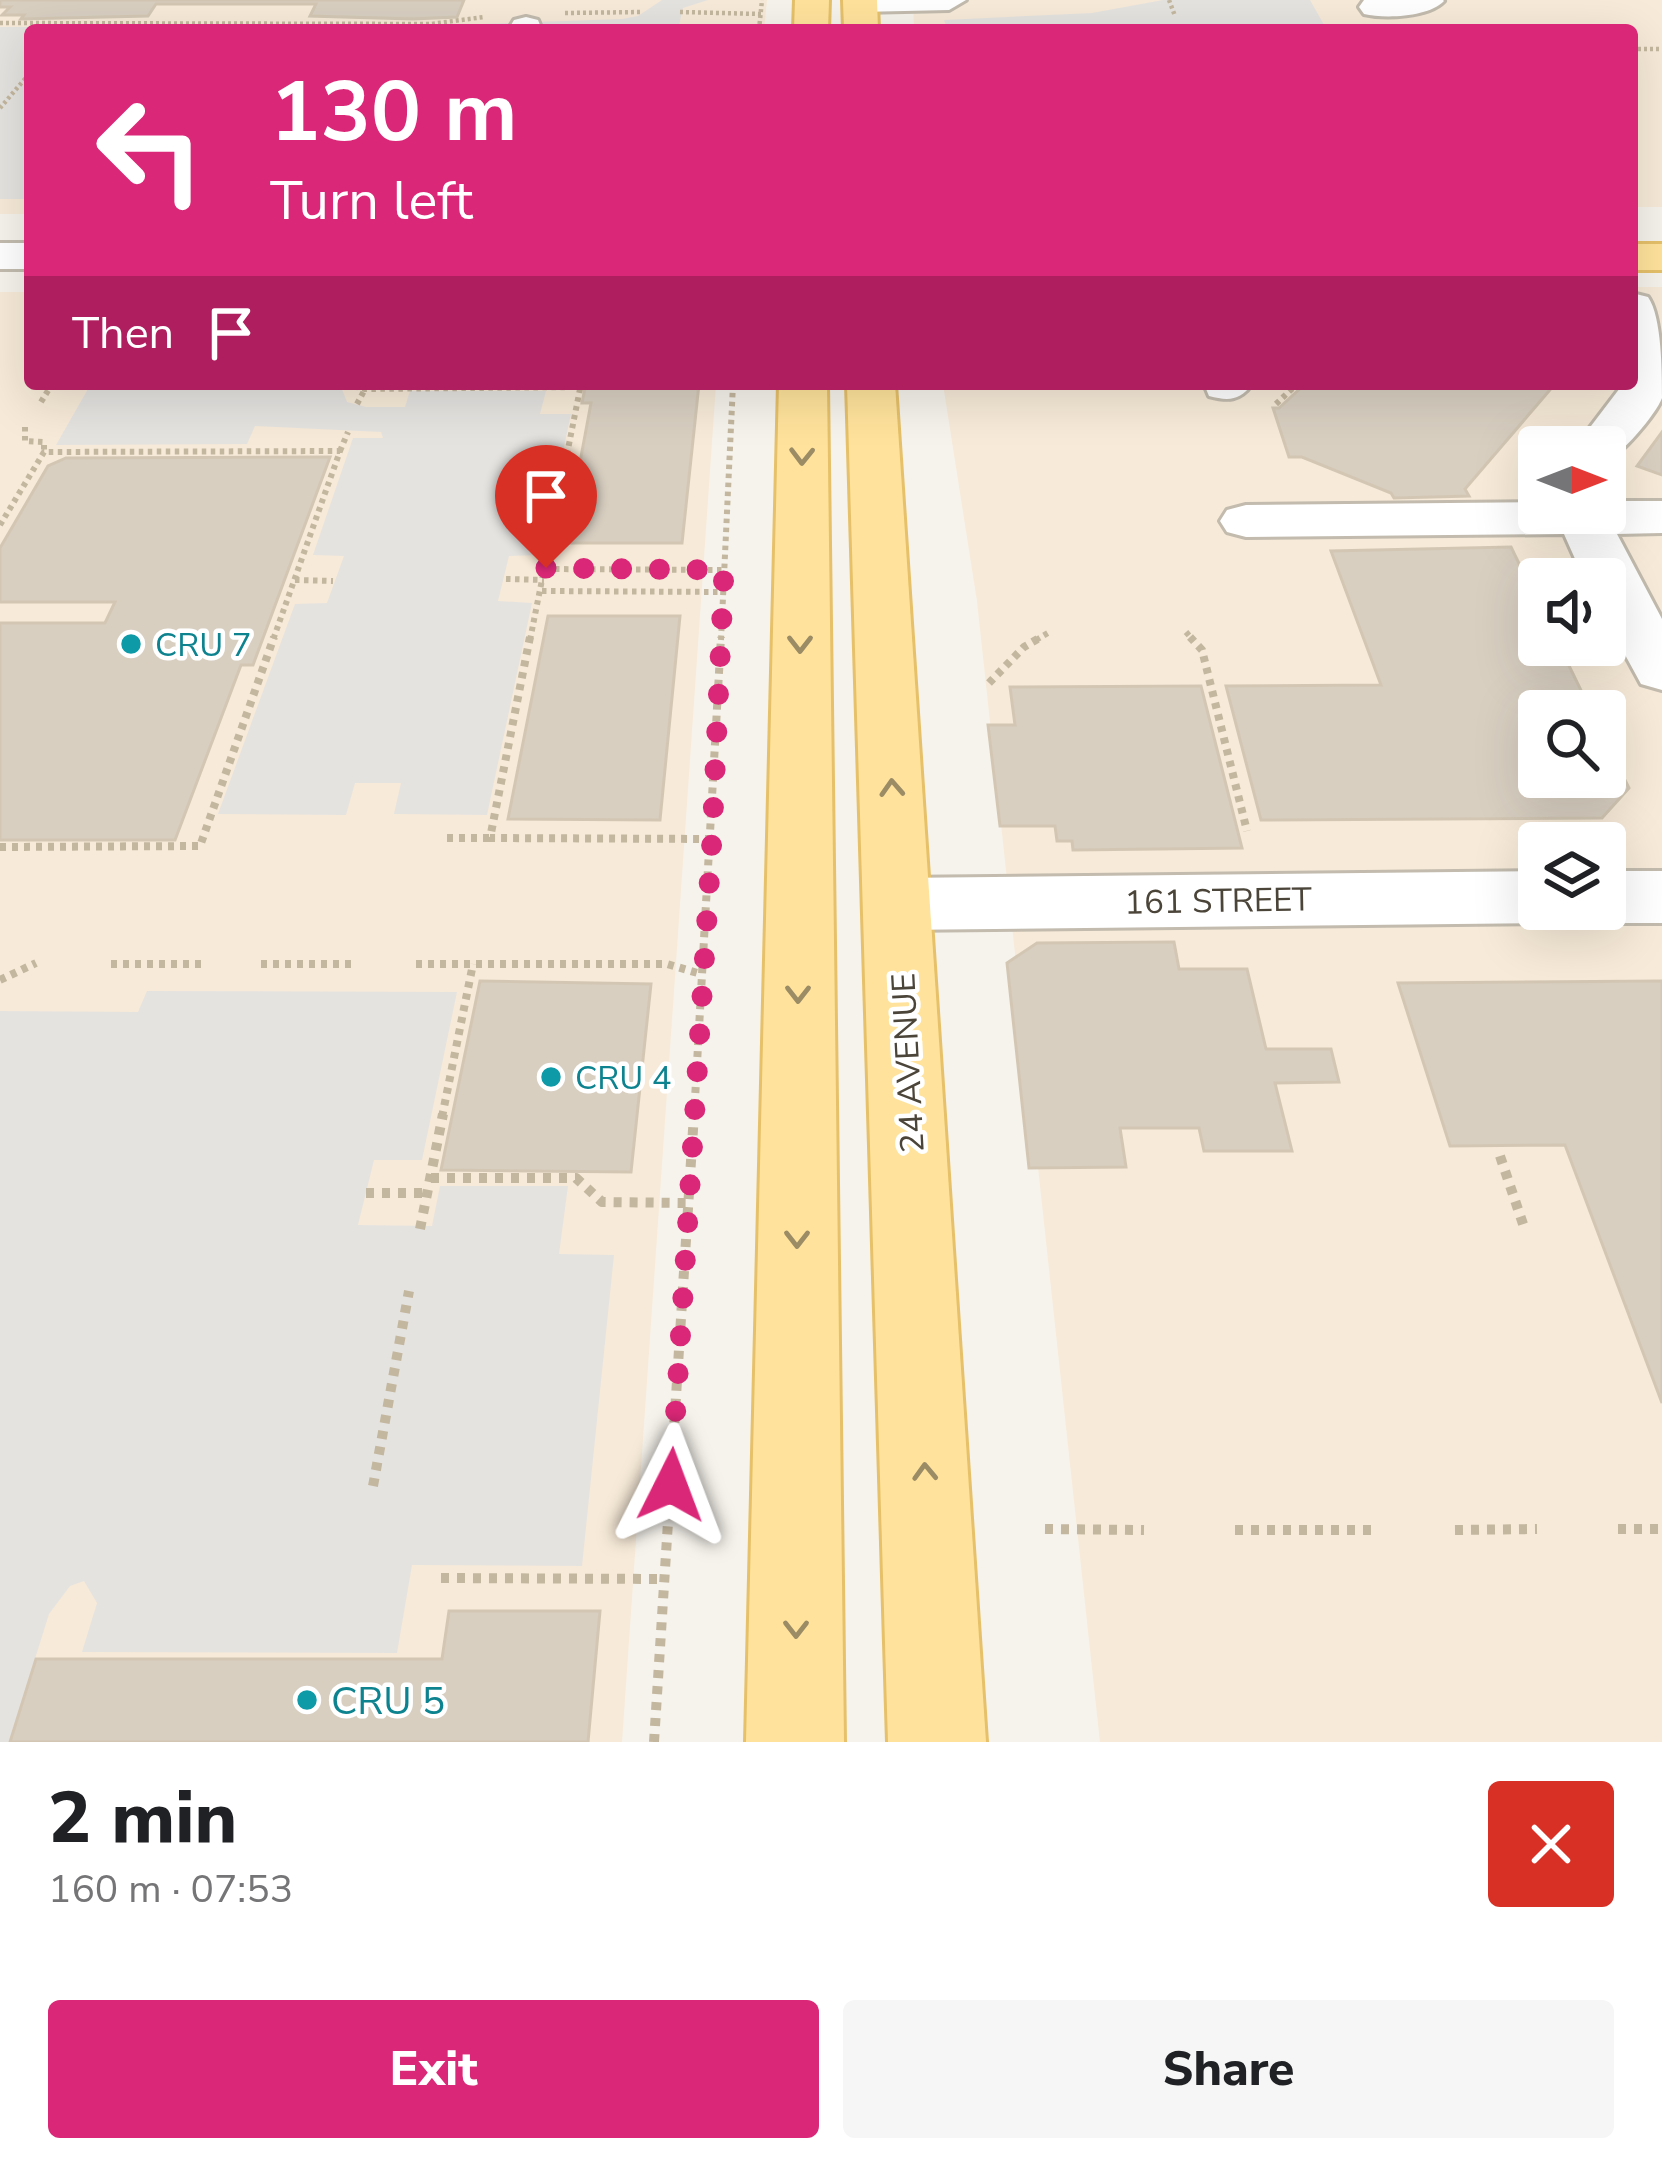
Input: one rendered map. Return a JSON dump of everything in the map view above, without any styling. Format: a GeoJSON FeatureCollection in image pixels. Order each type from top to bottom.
{"type":"FeatureCollection","features":[{"type":"Feature","properties":{"kind":"main road"},"geometry":{"type":"LineString","coordinates":[[795,1742],[803,390]]}},
{"type":"Feature","properties":{"kind":"main road","name":"24 AVENUE"},"geometry":{"type":"LineString","coordinates":[[871,390],[937,1742]]}},
{"type":"Feature","properties":{"kind":"street"},"geometry":{"type":"LineString","coordinates":[[859,8],[949,0]]}},
{"type":"Feature","properties":{"kind":"street"},"geometry":{"type":"LineString","coordinates":[[1371,4],[1427,1]]}},
{"type":"Feature","properties":{"kind":"street"},"geometry":{"type":"LineString","coordinates":[[1371,4],[1397,24]]}},
{"type":"Feature","properties":{"kind":"street"},"geometry":{"type":"LineString","coordinates":[[1616,426],[1660,368],[1653,337],[1638,315]]}},
{"type":"Feature","properties":{"kind":"street"},"geometry":{"type":"LineString","coordinates":[[1246,521],[1518,517]]}},
{"type":"Feature","properties":{"kind":"street"},"geometry":{"type":"LineString","coordinates":[[1626,517],[1662,517]]}},
{"type":"Feature","properties":{"kind":"street"},"geometry":{"type":"LineString","coordinates":[[1591,534],[1662,670]]}},
{"type":"Feature","properties":{"kind":"street"},"geometry":{"type":"LineString","coordinates":[[1626,897],[1662,896]]}},
{"type":"Feature","properties":{"kind":"street","name":"161 STREET"},"geometry":{"type":"LineString","coordinates":[[898,904],[1518,897]]}},
{"type":"Feature","properties":{"kind":"path"},"geometry":{"type":"LineString","coordinates":[[760,24],[762,0]]}},
{"type":"Feature","properties":{"kind":"path"},"geometry":{"type":"LineString","coordinates":[[1169,0],[1175,16]]}},
{"type":"Feature","properties":{"kind":"path"},"geometry":{"type":"LineString","coordinates":[[563,13],[642,12]]}},
{"type":"Feature","properties":{"kind":"path"},"geometry":{"type":"LineString","coordinates":[[680,12],[761,14]]}},
{"type":"Feature","properties":{"kind":"path"},"geometry":{"type":"LineString","coordinates":[[0,23],[35,24]]}},
{"type":"Feature","properties":{"kind":"path"},"geometry":{"type":"LineString","coordinates":[[431,24],[517,24]]}},
{"type":"Feature","properties":{"kind":"path"},"geometry":{"type":"LineString","coordinates":[[0,108],[24,80]]}},
{"type":"Feature","properties":{"kind":"path"},"geometry":{"type":"LineString","coordinates":[[41,402],[48,390]]}},
{"type":"Feature","properties":{"kind":"path"},"geometry":{"type":"LineString","coordinates":[[357,404],[364,390]]}},
{"type":"Feature","properties":{"kind":"path"},"geometry":{"type":"LineString","coordinates":[[490,838],[580,390]]}},
{"type":"Feature","properties":{"kind":"path"},"geometry":{"type":"LineString","coordinates":[[653,1742],[712,839],[734,390]]}},
{"type":"Feature","properties":{"kind":"path"},"geometry":{"type":"LineString","coordinates":[[1276,404],[1291,390]]}},
{"type":"Feature","properties":{"kind":"path"},"geometry":{"type":"LineString","coordinates":[[1,521],[44,452],[44,442],[25,441],[25,427]]}},
{"type":"Feature","properties":{"kind":"path"},"geometry":{"type":"LineString","coordinates":[[0,847],[200,846],[348,432]]}},
{"type":"Feature","properties":{"kind":"path"},"geometry":{"type":"LineString","coordinates":[[44,452],[340,452]]}},
{"type":"Feature","properties":{"kind":"path"},"geometry":{"type":"LineString","coordinates":[[546,568],[724,570]]}},
{"type":"Feature","properties":{"kind":"path"},"geometry":{"type":"LineString","coordinates":[[506,579],[544,580]]}},
{"type":"Feature","properties":{"kind":"path"},"geometry":{"type":"LineString","coordinates":[[295,580],[333,580]]}},
{"type":"Feature","properties":{"kind":"path"},"geometry":{"type":"LineString","coordinates":[[542,591],[723,592]]}},
{"type":"Feature","properties":{"kind":"path"},"geometry":{"type":"LineString","coordinates":[[1186,632],[1202,650],[1247,831]]}},
{"type":"Feature","properties":{"kind":"path"},"geometry":{"type":"LineString","coordinates":[[989,683],[1024,647],[1048,633]]}},
{"type":"Feature","properties":{"kind":"path"},"geometry":{"type":"LineString","coordinates":[[447,838],[712,839]]}},
{"type":"Feature","properties":{"kind":"path"},"geometry":{"type":"LineString","coordinates":[[0,980],[36,963]]}},
{"type":"Feature","properties":{"kind":"path"},"geometry":{"type":"LineString","coordinates":[[111,964],[201,964]]}},
{"type":"Feature","properties":{"kind":"path"},"geometry":{"type":"LineString","coordinates":[[262,964],[356,964]]}},
{"type":"Feature","properties":{"kind":"path"},"geometry":{"type":"LineString","coordinates":[[416,964],[667,964],[701,974]]}},
{"type":"Feature","properties":{"kind":"path"},"geometry":{"type":"LineString","coordinates":[[420,1229],[473,964]]}},
{"type":"Feature","properties":{"kind":"path"},"geometry":{"type":"LineString","coordinates":[[1500,1156],[1525,1231]]}},
{"type":"Feature","properties":{"kind":"path"},"geometry":{"type":"LineString","coordinates":[[431,1178],[576,1178],[602,1202],[687,1203]]}},
{"type":"Feature","properties":{"kind":"path"},"geometry":{"type":"LineString","coordinates":[[366,1193],[428,1193]]}},
{"type":"Feature","properties":{"kind":"path"},"geometry":{"type":"LineString","coordinates":[[373,1486],[410,1291]]}},
{"type":"Feature","properties":{"kind":"path"},"geometry":{"type":"LineString","coordinates":[[1045,1529],[1144,1530]]}},
{"type":"Feature","properties":{"kind":"path"},"geometry":{"type":"LineString","coordinates":[[1455,1530],[1537,1529]]}},
{"type":"Feature","properties":{"kind":"path"},"geometry":{"type":"LineString","coordinates":[[1618,1529],[1662,1529]]}},
{"type":"Feature","properties":{"kind":"path"},"geometry":{"type":"LineString","coordinates":[[1234,1530],[1372,1530]]}},
{"type":"Feature","properties":{"kind":"path"},"geometry":{"type":"LineString","coordinates":[[441,1578],[665,1579]]}},
{"type":"Feature","properties":{"kind":"shaded area"},"geometry":{"type":"Polygon","coordinates":[[[0,0],[767,0],[765,24],[24,24],[24,214],[0,214],[0,0]]]}},
{"type":"Feature","properties":{"kind":"shaded area"},"geometry":{"type":"Polygon","coordinates":[[[662,0],[708,0],[683,8],[679,24],[480,24],[622,19],[638,16],[662,0]]]}},
{"type":"Feature","properties":{"kind":"shaded area"},"geometry":{"type":"Polygon","coordinates":[[[913,0],[1662,0],[1662,207],[1638,207],[1638,24],[914,24],[913,0]]]}},
{"type":"Feature","properties":{"kind":"shaded area"},"geometry":{"type":"Polygon","coordinates":[[[1163,0],[1310,0],[1324,24],[946,24],[944,20],[1092,13],[1163,0]]]}},
{"type":"Feature","properties":{"kind":"shaded area"},"geometry":{"type":"Polygon","coordinates":[[[0,27],[24,27],[24,199],[0,199],[0,27]]]}},
{"type":"Feature","properties":{"kind":"shaded area"},"geometry":{"type":"Polygon","coordinates":[[[1638,287],[1662,287],[1662,1742],[1100,1742],[977,601],[944,390],[1638,390],[1638,287]]]}},
{"type":"Feature","properties":{"kind":"shaded area"},"geometry":{"type":"Polygon","coordinates":[[[0,292],[24,292],[24,390],[716,390],[622,1742],[0,1742],[0,292]]]}},
{"type":"Feature","properties":{"kind":"shaded area"},"geometry":{"type":"Polygon","coordinates":[[[87,390],[342,390],[347,402],[366,407],[405,407],[410,391],[546,391],[540,414],[571,414],[541,555],[509,556],[498,601],[532,603],[487,815],[394,814],[401,783],[355,783],[346,815],[218,814],[295,604],[327,603],[344,556],[313,555],[353,438],[383,438],[381,432],[255,426],[247,444],[56,445],[87,390]]]}},
{"type":"Feature","properties":{"kind":"shaded area"},"geometry":{"type":"Polygon","coordinates":[[[147,991],[457,992],[422,1160],[374,1160],[358,1225],[432,1226],[440,1186],[568,1186],[559,1254],[614,1255],[582,1566],[412,1565],[397,1653],[82,1652],[97,1603],[84,1581],[70,1586],[49,1614],[9,1742],[0,1742],[0,1011],[138,1012],[147,991]]]}},
{"type":"Feature","properties":{"kind":"building"},"geometry":{"type":"Polygon","coordinates":[[[0,0],[464,0],[457,17],[413,19],[310,16],[316,4],[156,4],[148,16],[21,19],[24,15],[2,15],[10,7],[0,7],[0,0]]]}},
{"type":"Feature","properties":{"kind":"building"},"geometry":{"type":"Polygon","coordinates":[[[585,390],[698,390],[682,543],[565,543],[591,403],[582,403],[585,390]]]}},
{"type":"Feature","properties":{"kind":"building"},"geometry":{"type":"Polygon","coordinates":[[[1298,390],[1550,390],[1465,489],[1469,496],[1394,498],[1302,457],[1289,457],[1273,408],[1298,390]]]}},
{"type":"Feature","properties":{"kind":"building"},"geometry":{"type":"Polygon","coordinates":[[[1662,432],[1662,475],[1637,466],[1662,432]]]}},
{"type":"Feature","properties":{"kind":"building","name":"CRU 7"},"geometry":{"type":"Polygon","coordinates":[[[330,457],[253,665],[241,665],[175,840],[0,840],[0,623],[105,623],[115,602],[0,602],[0,548],[48,466],[66,458],[330,457]]]}},
{"type":"Feature","properties":{"kind":"building"},"geometry":{"type":"Polygon","coordinates":[[[1511,547],[1518,562],[1518,666],[1569,666],[1581,690],[1518,690],[1518,798],[1620,798],[1602,818],[1261,820],[1226,686],[1381,685],[1331,551],[1511,547]]]}},
{"type":"Feature","properties":{"kind":"building"},"geometry":{"type":"Polygon","coordinates":[[[548,616],[680,616],[660,820],[508,819],[548,616]]]}},
{"type":"Feature","properties":{"kind":"building"},"geometry":{"type":"Polygon","coordinates":[[[1201,686],[1242,848],[1073,850],[1072,841],[1057,841],[1055,826],[1000,826],[988,725],[1015,725],[1010,687],[1201,686]]]}},
{"type":"Feature","properties":{"kind":"building"},"geometry":{"type":"Polygon","coordinates":[[[1174,942],[1179,969],[1247,969],[1266,1049],[1331,1049],[1339,1082],[1275,1083],[1292,1151],[1204,1151],[1199,1128],[1120,1128],[1126,1167],[1029,1168],[1007,963],[1037,943],[1174,942]]]}},
{"type":"Feature","properties":{"kind":"building","name":"CRU 4"},"geometry":{"type":"Polygon","coordinates":[[[480,981],[651,984],[631,1172],[441,1170],[480,981]]]}},
{"type":"Feature","properties":{"kind":"building"},"geometry":{"type":"Polygon","coordinates":[[[1662,981],[1662,1403],[1565,1145],[1450,1146],[1398,983],[1662,981]]]}},
{"type":"Feature","properties":{"kind":"building","name":"CRU 5"},"geometry":{"type":"Polygon","coordinates":[[[449,1611],[600,1611],[588,1742],[10,1742],[36,1659],[442,1659],[449,1611]]]}},
{"type":"Feature","properties":{"kind":"place","name":"CRU 7"},"geometry":{"type":"Point","coordinates":[131,644]}},
{"type":"Feature","properties":{"kind":"place","name":"CRU 4"},"geometry":{"type":"Point","coordinates":[551,1077]}},
{"type":"Feature","properties":{"kind":"place","name":"CRU 5"},"geometry":{"type":"Point","coordinates":[307,1700]}},
{"type":"Feature","properties":{"kind":"route"},"geometry":{"type":"LineString","coordinates":[[546,568],[724,570],[671,1485]]}}]}
